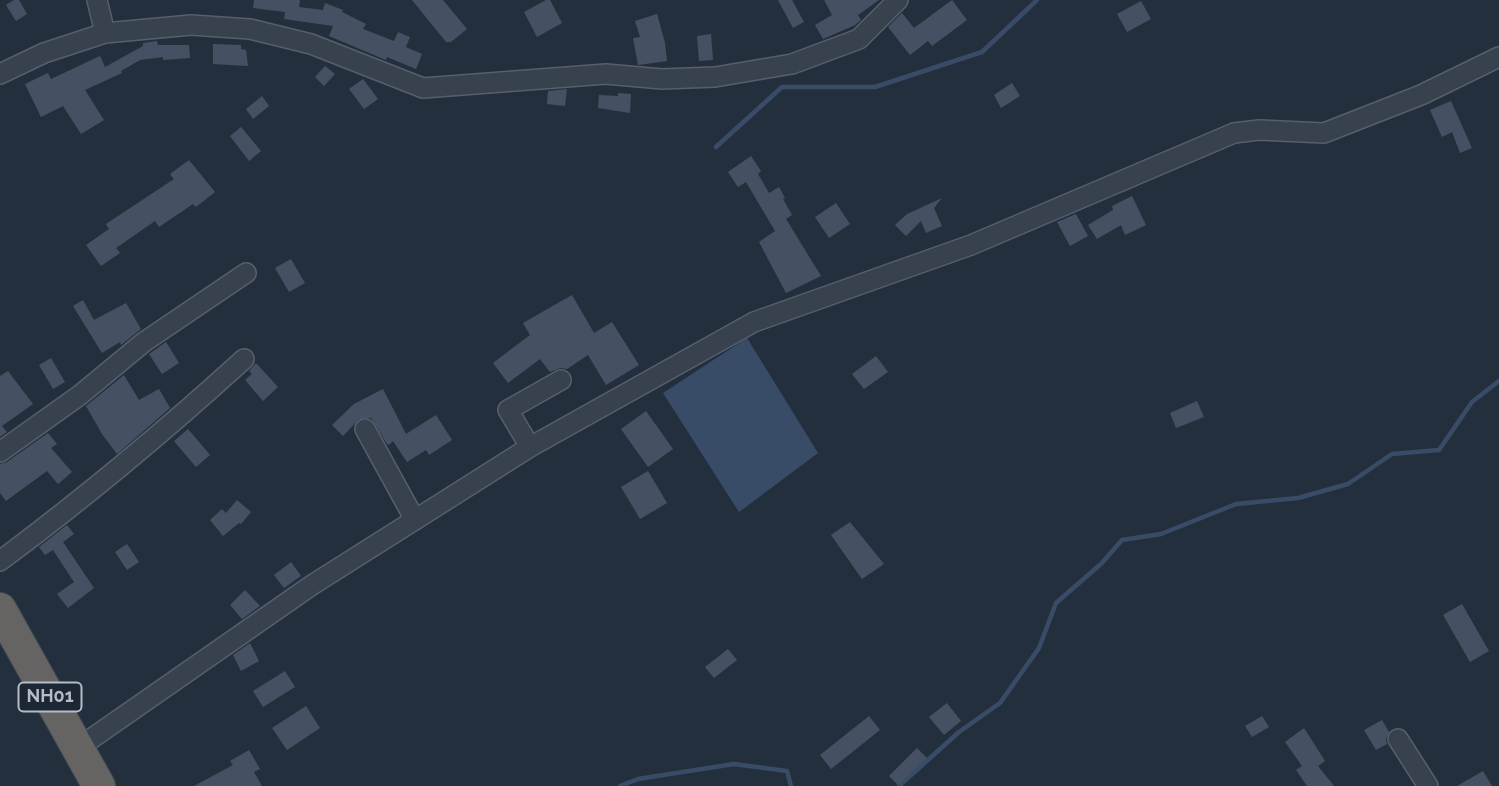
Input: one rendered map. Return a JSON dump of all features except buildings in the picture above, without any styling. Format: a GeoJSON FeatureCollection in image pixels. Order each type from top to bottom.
{"type":"FeatureCollection","features":[{"type":"Feature","properties":{"kind":"highway","name":"NH01"},"geometry":{"type":"LineString","coordinates":[[0,609],[99,786]]}},
{"type":"Feature","properties":{"kind":"street"},"geometry":{"type":"LineString","coordinates":[[97,0],[105,33]]}},
{"type":"Feature","properties":{"kind":"street"},"geometry":{"type":"LineString","coordinates":[[0,74],[44,53],[105,33],[191,25],[250,29],[310,44],[423,88],[606,74],[662,79],[715,77],[792,64],[859,39],[898,0]]}},
{"type":"Feature","properties":{"kind":"street"},"geometry":{"type":"LineString","coordinates":[[78,748],[312,585],[629,384],[754,321],[971,246],[1234,133],[1259,130],[1324,133],[1421,94],[1499,57]]}},
{"type":"Feature","properties":{"kind":"street"},"geometry":{"type":"LineString","coordinates":[[0,452],[80,395],[144,342],[246,273]]}},
{"type":"Feature","properties":{"kind":"street"},"geometry":{"type":"LineString","coordinates":[[0,561],[86,497],[244,359]]}},
{"type":"Feature","properties":{"kind":"street"},"geometry":{"type":"LineString","coordinates":[[530,447],[508,411],[561,380]]}},
{"type":"Feature","properties":{"kind":"street"},"geometry":{"type":"LineString","coordinates":[[365,429],[415,520]]}},
{"type":"Feature","properties":{"kind":"street"},"geometry":{"type":"LineString","coordinates":[[1398,739],[1428,786]]}},
{"type":"Feature","properties":{"kind":"water"},"geometry":{"type":"Polygon","coordinates":[[[747,338],[818,453],[739,512],[663,393],[747,338]]]}},
{"type":"Feature","properties":{"kind":"waterway"},"geometry":{"type":"LineString","coordinates":[[716,147],[782,87],[875,87],[982,52],[1037,0]]}},
{"type":"Feature","properties":{"kind":"waterway"},"geometry":{"type":"LineString","coordinates":[[899,786],[959,732],[1000,703],[1039,648],[1056,603],[1102,563],[1122,540],[1161,534],[1236,504],[1298,498],[1348,484],[1392,454],[1439,450],[1472,402],[1499,381]]}},
{"type":"Feature","properties":{"kind":"waterway"},"geometry":{"type":"LineString","coordinates":[[620,786],[638,779],[734,764],[787,771],[791,786]]}}]}
